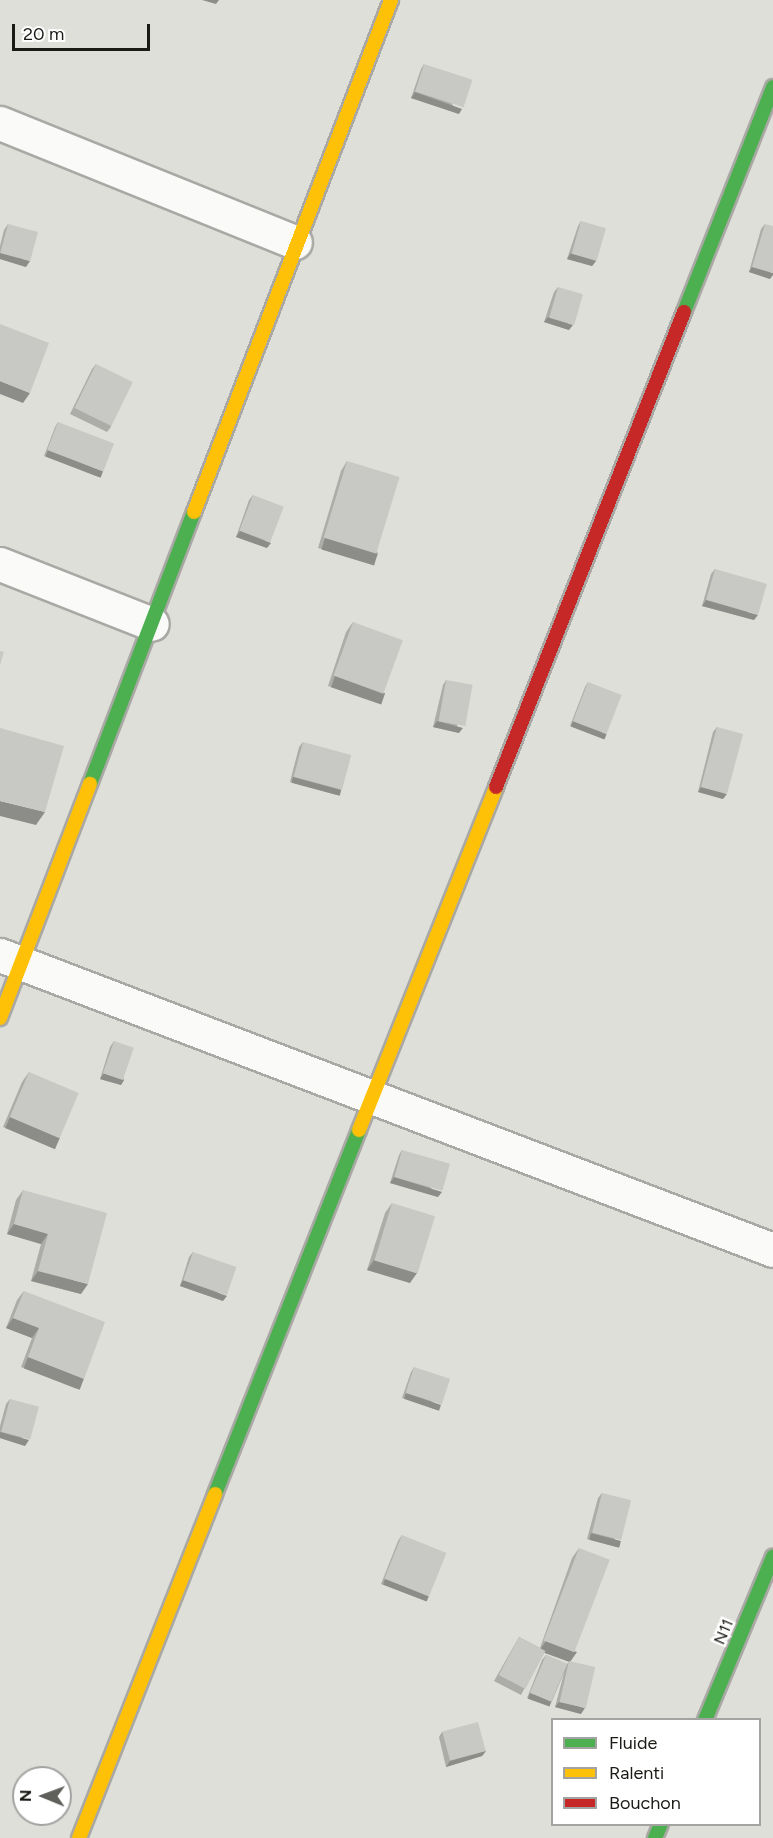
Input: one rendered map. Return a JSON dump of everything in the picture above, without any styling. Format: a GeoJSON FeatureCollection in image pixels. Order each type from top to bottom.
{"type":"FeatureCollection","features":[{"type":"Feature","properties":{"kind":"street"},"geometry":{"type":"LineString","coordinates":[[0,1018],[10,959],[152,624],[295,242],[391,0]]}},
{"type":"Feature","properties":{"kind":"street"},"geometry":{"type":"LineString","coordinates":[[80,1838],[371,1097],[773,87]]}},
{"type":"Feature","properties":{"kind":"street"},"geometry":{"type":"LineString","coordinates":[[0,123],[295,242]]}},
{"type":"Feature","properties":{"kind":"street"},"geometry":{"type":"LineString","coordinates":[[0,564],[152,624]]}},
{"type":"Feature","properties":{"kind":"street"},"geometry":{"type":"LineString","coordinates":[[10,959],[773,1250]]}},
{"type":"Feature","properties":{"kind":"street","name":"N11"},"geometry":{"type":"LineString","coordinates":[[705,1718],[773,1557]]}},
{"type":"Feature","properties":{"kind":"building"},"geometry":{"type":"Polygon","coordinates":[[[424,64],[473,80],[464,107],[415,92],[424,64]]]}},
{"type":"Feature","properties":{"kind":"building"},"geometry":{"type":"Polygon","coordinates":[[[581,221],[606,228],[597,261],[572,254],[581,221]]]}},
{"type":"Feature","properties":{"kind":"building"},"geometry":{"type":"Polygon","coordinates":[[[8,224],[38,232],[30,261],[0,253],[8,224]]]}},
{"type":"Feature","properties":{"kind":"building"},"geometry":{"type":"Polygon","coordinates":[[[765,224],[773,226],[773,273],[752,267],[765,224]]]}},
{"type":"Feature","properties":{"kind":"building"},"geometry":{"type":"Polygon","coordinates":[[[558,287],[583,294],[574,325],[549,318],[558,287]]]}},
{"type":"Feature","properties":{"kind":"building"},"geometry":{"type":"Polygon","coordinates":[[[0,324],[49,343],[30,393],[0,381],[0,324]]]}},
{"type":"Feature","properties":{"kind":"building"},"geometry":{"type":"Polygon","coordinates":[[[96,364],[133,382],[111,426],[75,408],[96,364]]]}},
{"type":"Feature","properties":{"kind":"building"},"geometry":{"type":"Polygon","coordinates":[[[58,422],[114,444],[103,472],[47,450],[58,422]]]}},
{"type":"Feature","properties":{"kind":"building"},"geometry":{"type":"Polygon","coordinates":[[[347,461],[400,477],[376,554],[324,538],[347,461]]]}},
{"type":"Feature","properties":{"kind":"building"},"geometry":{"type":"Polygon","coordinates":[[[253,495],[284,507],[270,542],[239,530],[253,495]]]}},
{"type":"Feature","properties":{"kind":"building"},"geometry":{"type":"Polygon","coordinates":[[[715,569],[767,584],[758,615],[706,600],[715,569]]]}},
{"type":"Feature","properties":{"kind":"building"},"geometry":{"type":"Polygon","coordinates":[[[353,622],[403,640],[383,694],[334,676],[353,622]]]}},
{"type":"Feature","properties":{"kind":"building"},"geometry":{"type":"Polygon","coordinates":[[[0,651],[4,652],[0,665],[0,651]]]}},
{"type":"Feature","properties":{"kind":"building"},"geometry":{"type":"Polygon","coordinates":[[[446,680],[473,685],[465,726],[439,721],[446,680]]]}},
{"type":"Feature","properties":{"kind":"building"},"geometry":{"type":"Polygon","coordinates":[[[588,682],[622,695],[607,734],[573,721],[588,682]]]}},
{"type":"Feature","properties":{"kind":"building"},"geometry":{"type":"Polygon","coordinates":[[[717,727],[743,734],[727,794],[701,787],[717,727]]]}},
{"type":"Feature","properties":{"kind":"building"},"geometry":{"type":"Polygon","coordinates":[[[0,728],[64,746],[45,812],[0,801],[0,728]]]}},
{"type":"Feature","properties":{"kind":"building"},"geometry":{"type":"Polygon","coordinates":[[[303,742],[351,755],[342,790],[294,777],[303,742]]]}},
{"type":"Feature","properties":{"kind":"building"},"geometry":{"type":"Polygon","coordinates":[[[114,1041],[134,1048],[123,1080],[103,1073],[114,1041]]]}},
{"type":"Feature","properties":{"kind":"building"},"geometry":{"type":"Polygon","coordinates":[[[29,1072],[79,1093],[60,1138],[10,1117],[29,1072]]]}},
{"type":"Feature","properties":{"kind":"building"},"geometry":{"type":"Polygon","coordinates":[[[402,1150],[450,1164],[442,1191],[394,1177],[402,1150]]]}},
{"type":"Feature","properties":{"kind":"building"},"geometry":{"type":"Polygon","coordinates":[[[23,1190],[107,1213],[88,1284],[38,1271],[48,1234],[14,1224],[23,1190]]]}},
{"type":"Feature","properties":{"kind":"building"},"geometry":{"type":"Polygon","coordinates":[[[392,1203],[435,1216],[417,1274],[374,1260],[392,1203]]]}},
{"type":"Feature","properties":{"kind":"building"},"geometry":{"type":"Polygon","coordinates":[[[193,1252],[236,1267],[227,1295],[183,1280],[193,1252]]]}},
{"type":"Feature","properties":{"kind":"building"},"geometry":{"type":"Polygon","coordinates":[[[24,1291],[105,1322],[84,1379],[28,1357],[39,1328],[13,1318],[24,1291]]]}},
{"type":"Feature","properties":{"kind":"building"},"geometry":{"type":"Polygon","coordinates":[[[414,1367],[450,1379],[442,1404],[406,1393],[414,1367]]]}},
{"type":"Feature","properties":{"kind":"building"},"geometry":{"type":"Polygon","coordinates":[[[10,1399],[39,1407],[30,1440],[1,1432],[10,1399]]]}},
{"type":"Feature","properties":{"kind":"building"},"geometry":{"type":"Polygon","coordinates":[[[602,1493],[631,1500],[621,1540],[592,1533],[602,1493]]]}},
{"type":"Feature","properties":{"kind":"building"},"geometry":{"type":"Polygon","coordinates":[[[402,1535],[447,1553],[429,1597],[384,1579],[402,1535]]]}},
{"type":"Feature","properties":{"kind":"building"},"geometry":{"type":"Polygon","coordinates":[[[579,1548],[610,1560],[574,1652],[544,1640],[579,1548]]]}},
{"type":"Feature","properties":{"kind":"building"},"geometry":{"type":"Polygon","coordinates":[[[519,1637],[545,1651],[525,1689],[499,1675],[519,1637]]]}},
{"type":"Feature","properties":{"kind":"building"},"geometry":{"type":"Polygon","coordinates":[[[546,1655],[567,1664],[551,1702],[530,1693],[546,1655]]]}},
{"type":"Feature","properties":{"kind":"building"},"geometry":{"type":"Polygon","coordinates":[[[569,1661],[595,1667],[586,1708],[560,1702],[569,1661]]]}},
{"type":"Feature","properties":{"kind":"building"},"geometry":{"type":"Polygon","coordinates":[[[478,1722],[486,1751],[450,1761],[442,1732],[478,1722]]]}},
{"type":"Feature","properties":{"kind":"traffic: fast"},"geometry":{"type":"LineString","coordinates":[[684,312],[773,87]]}},
{"type":"Feature","properties":{"kind":"traffic: fast"},"geometry":{"type":"LineString","coordinates":[[90,784],[194,512]]}},
{"type":"Feature","properties":{"kind":"traffic: fast"},"geometry":{"type":"LineString","coordinates":[[215,1494],[359,1130]]}},
{"type":"Feature","properties":{"kind":"traffic: fast"},"geometry":{"type":"LineString","coordinates":[[706,1718],[773,1557]]}},
{"type":"Feature","properties":{"kind":"traffic: fast"},"geometry":{"type":"LineString","coordinates":[[655,1838],[660,1826]]}},
{"type":"Feature","properties":{"kind":"traffic: slow"},"geometry":{"type":"LineString","coordinates":[[194,512],[391,0]]}},
{"type":"Feature","properties":{"kind":"traffic: slow"},"geometry":{"type":"LineString","coordinates":[[0,1018],[90,784]]}},
{"type":"Feature","properties":{"kind":"traffic: slow"},"geometry":{"type":"LineString","coordinates":[[359,1130],[496,787]]}},
{"type":"Feature","properties":{"kind":"traffic: slow"},"geometry":{"type":"LineString","coordinates":[[79,1838],[215,1494]]}},
{"type":"Feature","properties":{"kind":"traffic: jam"},"geometry":{"type":"LineString","coordinates":[[496,787],[684,312]]}}]}
